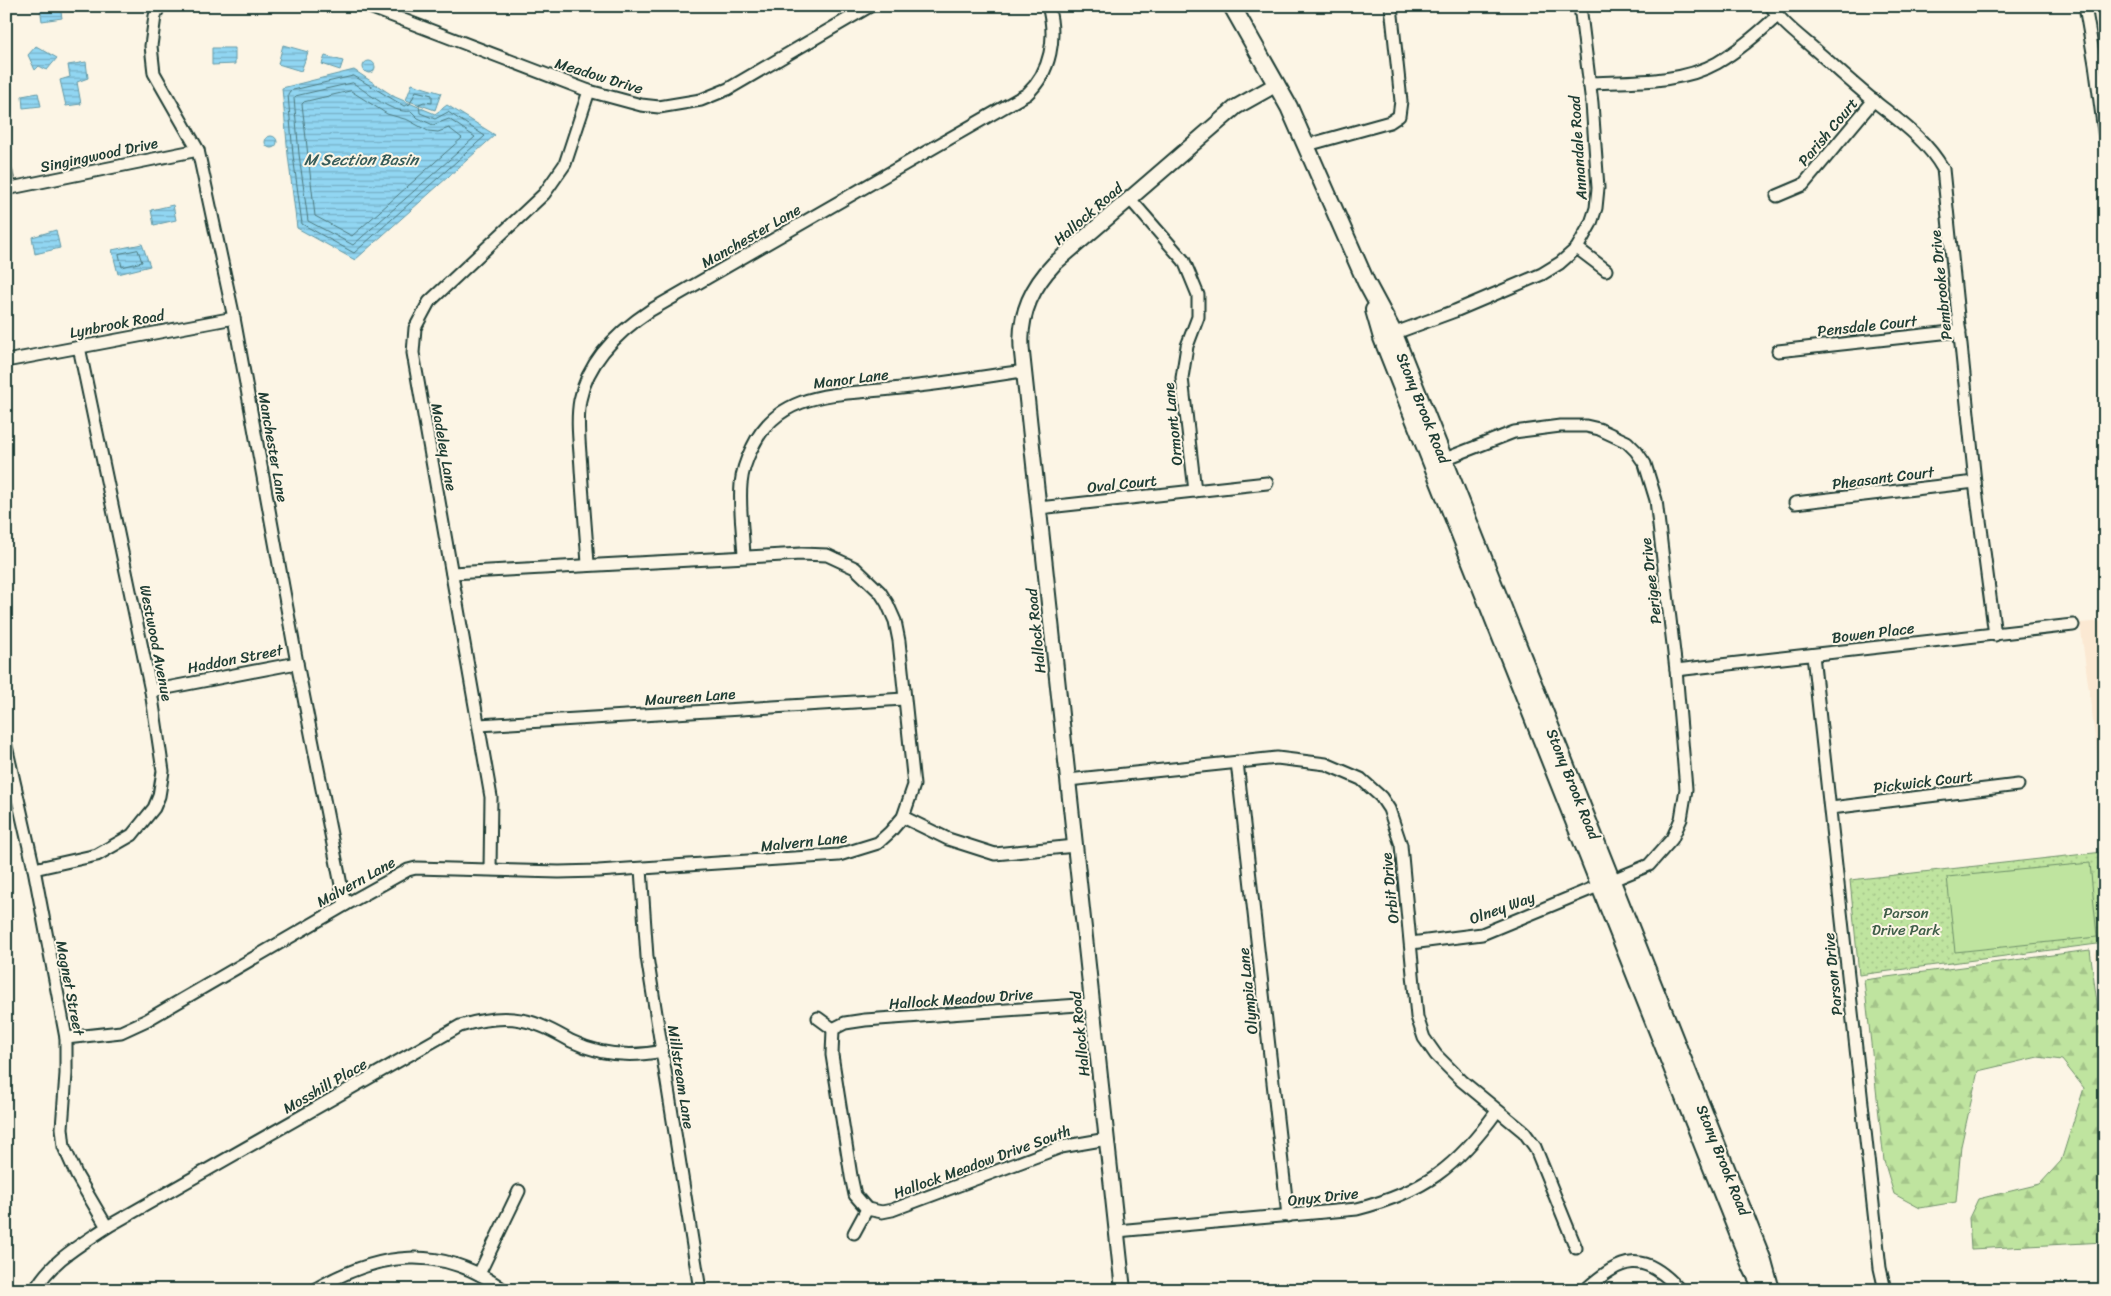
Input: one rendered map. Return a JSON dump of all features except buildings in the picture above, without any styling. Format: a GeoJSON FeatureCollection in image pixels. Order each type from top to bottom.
{"type":"FeatureCollection","features":[{"type":"Feature","properties":{"kind":"main road","name":"Stony Brook Road"},"geometry":{"type":"LineString","coordinates":[[1232,6],[1277,84],[1307,145],[1366,282],[1681,1073],[1751,1266],[1763,1290]]}},
{"type":"Feature","properties":{"kind":"main road","name":"Stony Brook Road"},"geometry":{"type":"LineString","coordinates":[[1681,1073],[1763,1261],[1771,1290]]}},
{"type":"Feature","properties":{"kind":"street","name":"Manchester Lane"},"geometry":{"type":"LineString","coordinates":[[159,6],[155,16],[151,46],[154,73],[198,150],[234,318],[296,663],[344,904]]}},
{"type":"Feature","properties":{"kind":"street","name":"Meadow Drive"},"geometry":{"type":"LineString","coordinates":[[369,7],[589,91],[641,105],[659,107],[701,100],[728,89],[870,6]]}},
{"type":"Feature","properties":{"kind":"street","name":"Manchester Lane"},"geometry":{"type":"LineString","coordinates":[[588,564],[579,436],[580,401],[585,384],[605,349],[626,328],[651,310],[1027,94],[1038,84],[1050,56],[1052,24],[1048,6]]}},
{"type":"Feature","properties":{"kind":"street"},"geometry":{"type":"LineString","coordinates":[[1307,145],[1390,122],[1399,116],[1401,101],[1391,6]]}},
{"type":"Feature","properties":{"kind":"street","name":"Annandale Road"},"geometry":{"type":"LineString","coordinates":[[1388,336],[1455,312],[1542,274],[1560,263],[1577,248],[1594,216],[1598,188],[1580,6]]}},
{"type":"Feature","properties":{"kind":"street"},"geometry":{"type":"LineString","coordinates":[[2085,6],[2096,64],[2105,139]]}},
{"type":"Feature","properties":{"kind":"street"},"geometry":{"type":"LineString","coordinates":[[1588,82],[1667,78],[1690,74],[1716,64],[1756,35],[1774,11]]}},
{"type":"Feature","properties":{"kind":"street","name":"Pembrooke Drive"},"geometry":{"type":"LineString","coordinates":[[1774,11],[1874,100],[1903,122],[1926,145],[1943,170],[1975,482],[1995,634]]}},
{"type":"Feature","properties":{"kind":"street","name":"Hallock Road"},"geometry":{"type":"LineString","coordinates":[[1123,1290],[1024,371],[1021,327],[1028,302],[1036,286],[1054,264],[1236,107],[1277,84]]}},
{"type":"Feature","properties":{"kind":"street","name":"Madeley Lane"},"geometry":{"type":"LineString","coordinates":[[490,869],[491,797],[415,367],[413,341],[415,328],[429,302],[544,194],[565,164],[589,91]]}},
{"type":"Feature","properties":{"kind":"street","name":"Parish Court"},"geometry":{"type":"LineString","coordinates":[[1778,196],[1803,186],[1874,100]]}},
{"type":"Feature","properties":{"kind":"street","name":"Singingwood Drive"},"geometry":{"type":"LineString","coordinates":[[8,189],[198,150]]}},
{"type":"Feature","properties":{"kind":"street"},"geometry":{"type":"LineString","coordinates":[[6,173],[8,189]]}},
{"type":"Feature","properties":{"kind":"street","name":"Ormont Lane"},"geometry":{"type":"LineString","coordinates":[[1130,199],[1184,261],[1192,275],[1198,295],[1198,317],[1187,346],[1182,378],[1194,491]]}},
{"type":"Feature","properties":{"kind":"street"},"geometry":{"type":"LineString","coordinates":[[1577,248],[1606,270]]}},
{"type":"Feature","properties":{"kind":"street","name":"Lynbrook Road"},"geometry":{"type":"LineString","coordinates":[[6,361],[234,318]]}},
{"type":"Feature","properties":{"kind":"street","name":"Pensdale Court"},"geometry":{"type":"LineString","coordinates":[[1778,351],[1960,331]]}},
{"type":"Feature","properties":{"kind":"street","name":"Westwood Avenue"},"geometry":{"type":"LineString","coordinates":[[34,869],[97,855],[132,835],[145,821],[159,796],[163,771],[161,745],[151,691],[80,347]]}},
{"type":"Feature","properties":{"kind":"street","name":"Manor Lane"},"geometry":{"type":"LineString","coordinates":[[744,556],[741,484],[746,464],[758,435],[774,418],[791,406],[826,395],[892,389],[1024,371]]}},
{"type":"Feature","properties":{"kind":"street","name":"Perigee Drive"},"geometry":{"type":"LineString","coordinates":[[1438,462],[1514,432],[1560,426],[1586,426],[1599,429],[1627,442],[1644,464],[1656,500],[1676,670],[1686,775],[1685,802],[1681,820],[1672,839],[1649,865],[1606,884]]}},
{"type":"Feature","properties":{"kind":"street","name":"Pheasant Court"},"geometry":{"type":"LineString","coordinates":[[1795,503],[1975,482]]}},
{"type":"Feature","properties":{"kind":"street","name":"Oval Court"},"geometry":{"type":"LineString","coordinates":[[1039,508],[1267,484]]}},
{"type":"Feature","properties":{"kind":"street","name":"Malvern Lane"},"geometry":{"type":"LineString","coordinates":[[66,1038],[121,1032],[147,1020],[344,904],[408,870],[490,869],[559,872],[641,869],[839,855],[878,843],[903,817],[914,785],[895,621],[880,592],[856,568],[827,555],[801,554],[588,564],[452,574]]}},
{"type":"Feature","properties":{"kind":"street","name":"Bowen Place"},"geometry":{"type":"LineString","coordinates":[[1676,670],[2073,626]]}},
{"type":"Feature","properties":{"kind":"street","name":"Parson Drive"},"geometry":{"type":"LineString","coordinates":[[1813,655],[1831,808],[1863,1124],[1880,1268],[1885,1290]]}},
{"type":"Feature","properties":{"kind":"street","name":"Haddon Street"},"geometry":{"type":"LineString","coordinates":[[151,691],[296,663]]}},
{"type":"Feature","properties":{"kind":"street","name":"Maureen Lane"},"geometry":{"type":"LineString","coordinates":[[478,725],[904,699]]}},
{"type":"Feature","properties":{"kind":"street","name":"Magnet Street"},"geometry":{"type":"LineString","coordinates":[[6,746],[34,869],[66,1038],[66,1074],[62,1128],[64,1147],[77,1176],[107,1227]]}},
{"type":"Feature","properties":{"kind":"street","name":"Orbit Drive"},"geometry":{"type":"LineString","coordinates":[[1068,780],[1276,758],[1326,764],[1361,779],[1380,797],[1389,809],[1401,845],[1403,889],[1411,943],[1417,1017],[1424,1038],[1449,1068],[1497,1111],[1524,1132],[1535,1147],[1576,1248]]}},
{"type":"Feature","properties":{"kind":"street","name":"Olympia Lane"},"geometry":{"type":"LineString","coordinates":[[1237,762],[1288,1216]]}},
{"type":"Feature","properties":{"kind":"street","name":"Pickwick Court"},"geometry":{"type":"LineString","coordinates":[[1831,808],[2018,785]]}},
{"type":"Feature","properties":{"kind":"street"},"geometry":{"type":"LineString","coordinates":[[903,817],[948,839],[995,854],[1075,846]]}},
{"type":"Feature","properties":{"kind":"street","name":"Millstream Lane"},"geometry":{"type":"LineString","coordinates":[[641,869],[644,926],[700,1290]]}},
{"type":"Feature","properties":{"kind":"street","name":"Olney Way"},"geometry":{"type":"LineString","coordinates":[[1411,943],[1482,934],[1606,884]]}},
{"type":"Feature","properties":{"kind":"street","name":"Hallock Meadow Drive"},"geometry":{"type":"LineString","coordinates":[[833,1029],[846,1023],[865,1020],[1093,1004]]}},
{"type":"Feature","properties":{"kind":"street"},"geometry":{"type":"LineString","coordinates":[[818,1018],[833,1029],[832,1055],[851,1176],[856,1195],[867,1209],[854,1233]]}},
{"type":"Feature","properties":{"kind":"street","name":"Mosshill Place"},"geometry":{"type":"LineString","coordinates":[[35,1290],[48,1269],[107,1227],[445,1034],[468,1024],[492,1019],[522,1020],[550,1029],[583,1046],[610,1054],[635,1056],[662,1052]]}},
{"type":"Feature","properties":{"kind":"street","name":"Onyx Drive"},"geometry":{"type":"LineString","coordinates":[[1117,1231],[1357,1209],[1407,1193],[1443,1172],[1460,1157],[1497,1111]]}},
{"type":"Feature","properties":{"kind":"street","name":"Hallock Meadow Drive South"},"geometry":{"type":"LineString","coordinates":[[867,1209],[882,1212],[892,1210],[1061,1147],[1108,1138]]}},
{"type":"Feature","properties":{"kind":"street"},"geometry":{"type":"LineString","coordinates":[[478,1274],[519,1191]]}},
{"type":"Feature","properties":{"kind":"street"},"geometry":{"type":"LineString","coordinates":[[314,1290],[362,1265],[398,1258],[446,1262],[478,1274],[504,1290]]}},
{"type":"Feature","properties":{"kind":"street"},"geometry":{"type":"LineString","coordinates":[[1585,1290],[1619,1264],[1632,1261],[1644,1264],[1668,1277],[1680,1290]]}},
{"type":"Feature","properties":{"kind":"shaded area"},"geometry":{"type":"Polygon","coordinates":[[[2105,621],[2105,812],[2080,623],[2105,621]]]}},
{"type":"Feature","properties":{"kind":"shaded area"},"geometry":{"type":"Polygon","coordinates":[[[2105,948],[2105,1048],[2095,953],[2105,948]]]}},
{"type":"Feature","properties":{"kind":"green space","name":"Parson Drive Park"},"geometry":{"type":"Polygon","coordinates":[[[2103,852],[2105,943],[1859,975],[1850,880],[2103,852]]]}},
{"type":"Feature","properties":{"kind":"green space"},"geometry":{"type":"Polygon","coordinates":[[[2090,863],[2097,937],[1955,952],[1947,877],[2090,863]]]}},
{"type":"Feature","properties":{"kind":"green space"},"geometry":{"type":"Polygon","coordinates":[[[2090,950],[2105,1063],[2105,1242],[1971,1249],[1969,1218],[1978,1199],[2040,1184],[2061,1161],[2084,1088],[2062,1060],[2038,1057],[1978,1071],[1961,1146],[1956,1202],[1920,1208],[1894,1194],[1884,1161],[1864,980],[2090,950]]]}},
{"type":"Feature","properties":{"kind":"water"},"geometry":{"type":"Polygon","coordinates":[[[40,6],[60,6],[62,18],[42,21],[40,6]]]}},
{"type":"Feature","properties":{"kind":"water"},"geometry":{"type":"Polygon","coordinates":[[[283,45],[308,52],[301,71],[278,64],[283,45]]]}},
{"type":"Feature","properties":{"kind":"water"},"geometry":{"type":"Polygon","coordinates":[[[36,46],[57,58],[47,70],[39,66],[35,70],[28,55],[36,46]]]}},
{"type":"Feature","properties":{"kind":"water"},"geometry":{"type":"Polygon","coordinates":[[[212,48],[235,48],[235,64],[212,65],[212,48]]]}},
{"type":"Feature","properties":{"kind":"water"},"geometry":{"type":"Polygon","coordinates":[[[325,56],[343,61],[340,70],[322,64],[325,56]]]}},
{"type":"Feature","properties":{"kind":"water"},"geometry":{"type":"Polygon","coordinates":[[[367,61],[371,61],[375,67],[371,73],[367,73],[363,69],[363,65],[367,61]]]}},
{"type":"Feature","properties":{"kind":"water"},"geometry":{"type":"Polygon","coordinates":[[[86,62],[88,78],[77,82],[81,104],[66,106],[60,80],[70,77],[68,65],[86,62]]]}},
{"type":"Feature","properties":{"kind":"water","name":"M Section Basin"},"geometry":{"type":"Polygon","coordinates":[[[354,70],[395,97],[435,114],[447,105],[495,135],[355,260],[297,228],[282,88],[354,70]]]}},
{"type":"Feature","properties":{"kind":"water"},"geometry":{"type":"Polygon","coordinates":[[[412,84],[441,93],[435,110],[406,100],[412,84]]]}},
{"type":"Feature","properties":{"kind":"water"},"geometry":{"type":"Polygon","coordinates":[[[38,93],[41,106],[23,108],[22,96],[38,93]]]}},
{"type":"Feature","properties":{"kind":"water"},"geometry":{"type":"Polygon","coordinates":[[[269,136],[273,136],[277,142],[273,148],[269,148],[265,144],[265,140],[269,136]]]}},
{"type":"Feature","properties":{"kind":"water"},"geometry":{"type":"Polygon","coordinates":[[[173,205],[176,220],[154,225],[151,210],[173,205]]]}},
{"type":"Feature","properties":{"kind":"water"},"geometry":{"type":"Polygon","coordinates":[[[56,230],[60,248],[35,254],[32,237],[56,230]]]}},
{"type":"Feature","properties":{"kind":"water"},"geometry":{"type":"Polygon","coordinates":[[[142,244],[150,266],[118,274],[112,250],[142,244]]]}}]}
